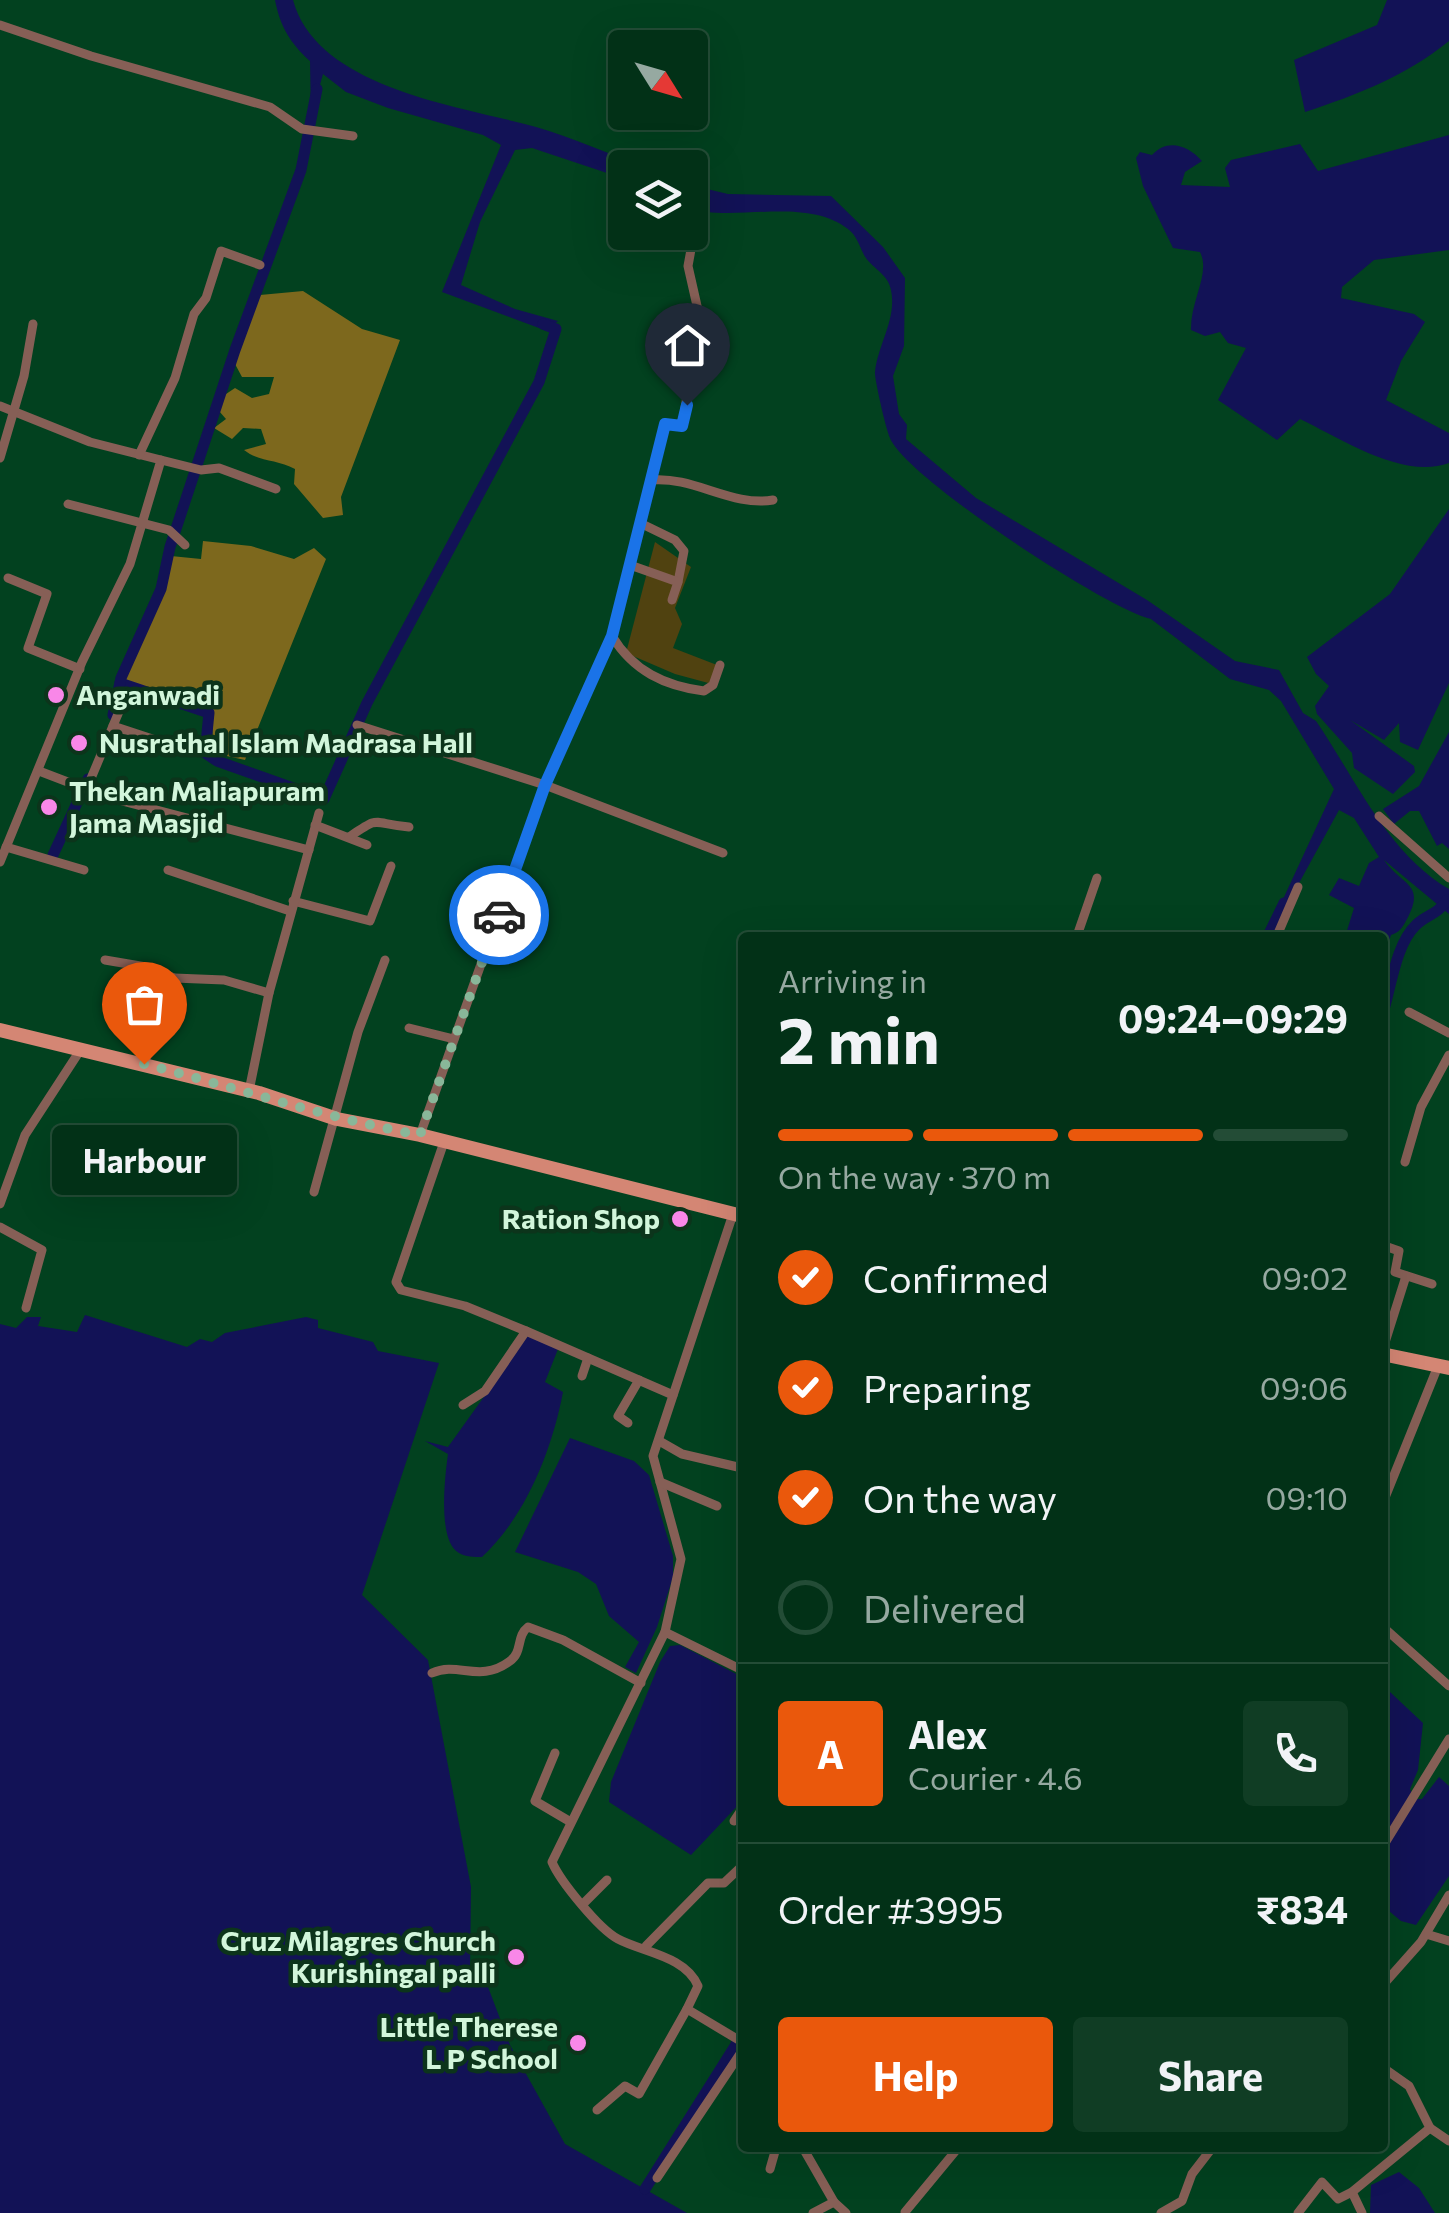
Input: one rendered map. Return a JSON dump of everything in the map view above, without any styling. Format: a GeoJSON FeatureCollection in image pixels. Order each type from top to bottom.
{"type":"FeatureCollection","features":[{"type":"Feature","properties":{"kind":"main road"},"geometry":{"type":"LineString","coordinates":[[0,1030],[250,1091],[337,1120],[420,1135],[738,1215]]}},
{"type":"Feature","properties":{"kind":"main road"},"geometry":{"type":"LineString","coordinates":[[1388,1354],[1444,1367]]}},
{"type":"Feature","properties":{"kind":"street"},"geometry":{"type":"LineString","coordinates":[[0,25],[91,56],[270,107],[302,129],[353,136]]}},
{"type":"Feature","properties":{"kind":"street"},"geometry":{"type":"LineString","coordinates":[[420,1135],[545,785],[612,636],[665,424],[682,426],[700,318],[688,266],[691,250]]}},
{"type":"Feature","properties":{"kind":"street"},"geometry":{"type":"LineString","coordinates":[[138,455],[175,378],[194,314],[206,298],[222,252],[260,265]]}},
{"type":"Feature","properties":{"kind":"street"},"geometry":{"type":"LineString","coordinates":[[0,458],[33,324]]}},
{"type":"Feature","properties":{"kind":"street"},"geometry":{"type":"LineString","coordinates":[[0,406],[138,455],[197,469],[219,468],[276,489]]}},
{"type":"Feature","properties":{"kind":"street"},"geometry":{"type":"LineString","coordinates":[[0,862],[145,524],[162,460]]}},
{"type":"Feature","properties":{"kind":"street"},"geometry":{"type":"LineString","coordinates":[[651,480],[690,483],[742,500],[773,500]]}},
{"type":"Feature","properties":{"kind":"street"},"geometry":{"type":"LineString","coordinates":[[68,504],[169,530],[182,540]]}},
{"type":"Feature","properties":{"kind":"street"},"geometry":{"type":"LineString","coordinates":[[640,524],[675,540],[684,551],[672,600]]}},
{"type":"Feature","properties":{"kind":"street"},"geometry":{"type":"LineString","coordinates":[[630,566],[678,582]]}},
{"type":"Feature","properties":{"kind":"street"},"geometry":{"type":"LineString","coordinates":[[8,578],[47,594],[28,648],[80,669]]}},
{"type":"Feature","properties":{"kind":"street"},"geometry":{"type":"LineString","coordinates":[[612,636],[627,661],[682,688],[704,691],[713,685],[720,665]]}},
{"type":"Feature","properties":{"kind":"street"},"geometry":{"type":"LineString","coordinates":[[85,787],[123,702]]}},
{"type":"Feature","properties":{"kind":"street"},"geometry":{"type":"LineString","coordinates":[[358,725],[545,785],[722,853]]}},
{"type":"Feature","properties":{"kind":"street"},"geometry":{"type":"LineString","coordinates":[[113,726],[192,752]]}},
{"type":"Feature","properties":{"kind":"street"},"geometry":{"type":"LineString","coordinates":[[39,771],[309,850]]}},
{"type":"Feature","properties":{"kind":"street"},"geometry":{"type":"LineString","coordinates":[[250,1091],[269,992],[319,814]]}},
{"type":"Feature","properties":{"kind":"street"},"geometry":{"type":"LineString","coordinates":[[1379,816],[1449,878]]}},
{"type":"Feature","properties":{"kind":"street"},"geometry":{"type":"LineString","coordinates":[[348,836],[364,822],[374,820],[409,827]]}},
{"type":"Feature","properties":{"kind":"street"},"geometry":{"type":"LineString","coordinates":[[315,825],[367,846]]}},
{"type":"Feature","properties":{"kind":"street"},"geometry":{"type":"LineString","coordinates":[[6,847],[84,870]]}},
{"type":"Feature","properties":{"kind":"street"},"geometry":{"type":"LineString","coordinates":[[168,870],[291,906],[370,921],[391,866]]}},
{"type":"Feature","properties":{"kind":"street"},"geometry":{"type":"LineString","coordinates":[[1078,932],[1097,878]]}},
{"type":"Feature","properties":{"kind":"street"},"geometry":{"type":"LineString","coordinates":[[1279,932],[1298,887]]}},
{"type":"Feature","properties":{"kind":"street"},"geometry":{"type":"LineString","coordinates":[[105,960],[152,968],[174,978],[224,980],[269,992]]}},
{"type":"Feature","properties":{"kind":"street"},"geometry":{"type":"LineString","coordinates":[[314,1192],[337,1120],[358,1032],[385,960]]}},
{"type":"Feature","properties":{"kind":"street"},"geometry":{"type":"LineString","coordinates":[[144,1064],[174,978]]}},
{"type":"Feature","properties":{"kind":"street"},"geometry":{"type":"LineString","coordinates":[[1410,1012],[1449,1033]]}},
{"type":"Feature","properties":{"kind":"street"},"geometry":{"type":"LineString","coordinates":[[410,1028],[454,1039]]}},
{"type":"Feature","properties":{"kind":"street"},"geometry":{"type":"LineString","coordinates":[[0,1204],[25,1135],[81,1048]]}},
{"type":"Feature","properties":{"kind":"street"},"geometry":{"type":"LineString","coordinates":[[1406,1162],[1422,1108],[1449,1054]]}},
{"type":"Feature","properties":{"kind":"street"},"geometry":{"type":"LineString","coordinates":[[444,1142],[396,1282],[401,1290],[465,1306],[673,1395]]}},
{"type":"Feature","properties":{"kind":"street"},"geometry":{"type":"LineString","coordinates":[[597,2110],[625,2086],[639,2094],[697,1981],[646,1946],[621,1941],[606,1932],[552,1862],[665,1632],[681,1559],[653,1456],[738,1215]]}},
{"type":"Feature","properties":{"kind":"street"},"geometry":{"type":"LineString","coordinates":[[0,1226],[42,1250],[26,1308]]}},
{"type":"Feature","properties":{"kind":"street"},"geometry":{"type":"LineString","coordinates":[[1388,1247],[1400,1251],[1395,1272],[1432,1284]]}},
{"type":"Feature","properties":{"kind":"street"},"geometry":{"type":"LineString","coordinates":[[1388,1334],[1406,1276]]}},
{"type":"Feature","properties":{"kind":"street"},"geometry":{"type":"LineString","coordinates":[[463,1405],[486,1391],[526,1331]]}},
{"type":"Feature","properties":{"kind":"street"},"geometry":{"type":"LineString","coordinates":[[582,1376],[588,1358]]}},
{"type":"Feature","properties":{"kind":"street"},"geometry":{"type":"LineString","coordinates":[[1388,1492],[1444,1367]]}},
{"type":"Feature","properties":{"kind":"street"},"geometry":{"type":"LineString","coordinates":[[628,1423],[618,1416],[639,1380]]}},
{"type":"Feature","properties":{"kind":"street"},"geometry":{"type":"LineString","coordinates":[[660,1442],[682,1454],[738,1467]]}},
{"type":"Feature","properties":{"kind":"street"},"geometry":{"type":"LineString","coordinates":[[660,1482],[717,1506]]}},
{"type":"Feature","properties":{"kind":"street"},"geometry":{"type":"LineString","coordinates":[[432,1672],[450,1668],[471,1675],[508,1663],[518,1654],[521,1634],[528,1627],[563,1640],[641,1684]]}},
{"type":"Feature","properties":{"kind":"street"},"geometry":{"type":"LineString","coordinates":[[1388,1631],[1449,1686]]}},
{"type":"Feature","properties":{"kind":"street"},"geometry":{"type":"LineString","coordinates":[[665,1632],[738,1668]]}},
{"type":"Feature","properties":{"kind":"street"},"geometry":{"type":"LineString","coordinates":[[1388,1838],[1449,1739]]}},
{"type":"Feature","properties":{"kind":"street"},"geometry":{"type":"LineString","coordinates":[[555,1754],[535,1801],[569,1822]]}},
{"type":"Feature","properties":{"kind":"street"},"geometry":{"type":"LineString","coordinates":[[734,1821],[738,1815]]}},
{"type":"Feature","properties":{"kind":"street"},"geometry":{"type":"LineString","coordinates":[[646,1946],[708,1883],[724,1883],[738,1870]]}},
{"type":"Feature","properties":{"kind":"street"},"geometry":{"type":"LineString","coordinates":[[584,1903],[606,1880]]}},
{"type":"Feature","properties":{"kind":"street"},"geometry":{"type":"LineString","coordinates":[[1388,1979],[1426,1934],[1449,1895]]}},
{"type":"Feature","properties":{"kind":"street"},"geometry":{"type":"LineString","coordinates":[[1426,1934],[1449,1940]]}},
{"type":"Feature","properties":{"kind":"street"},"geometry":{"type":"LineString","coordinates":[[686,2009],[738,2039]]}},
{"type":"Feature","properties":{"kind":"street"},"geometry":{"type":"LineString","coordinates":[[657,2178],[738,2057]]}},
{"type":"Feature","properties":{"kind":"street"},"geometry":{"type":"LineString","coordinates":[[1388,2071],[1408,2086],[1430,2128],[1449,2141]]}},
{"type":"Feature","properties":{"kind":"street"},"geometry":{"type":"LineString","coordinates":[[1298,2213],[1322,2182],[1338,2199],[1352,2192],[1430,2128]]}},
{"type":"Feature","properties":{"kind":"street"},"geometry":{"type":"LineString","coordinates":[[770,2169],[775,2152]]}},
{"type":"Feature","properties":{"kind":"street"},"geometry":{"type":"LineString","coordinates":[[805,2152],[834,2202],[846,2213]]}},
{"type":"Feature","properties":{"kind":"street"},"geometry":{"type":"LineString","coordinates":[[906,2213],[955,2152]]}},
{"type":"Feature","properties":{"kind":"street"},"geometry":{"type":"LineString","coordinates":[[1161,2213],[1182,2201],[1192,2174],[1208,2152]]}},
{"type":"Feature","properties":{"kind":"street"},"geometry":{"type":"LineString","coordinates":[[1352,2192],[1362,2213]]}},
{"type":"Feature","properties":{"kind":"street"},"geometry":{"type":"LineString","coordinates":[[813,2213],[834,2202]]}},
{"type":"Feature","properties":{"kind":"shaded area"},"geometry":{"type":"Polygon","coordinates":[[[275,0],[293,0],[307,30],[331,54],[361,74],[395,89],[550,131],[608,153],[608,173],[532,148],[515,150],[480,222],[461,285],[515,309],[558,321],[547,331],[442,292],[501,145],[483,135],[346,92],[323,74],[311,117],[310,61],[287,34],[275,0]]]}},
{"type":"Feature","properties":{"kind":"shaded area"},"geometry":{"type":"Polygon","coordinates":[[[1387,0],[1449,0],[1449,41],[1380,83],[1305,112],[1294,60],[1377,25],[1387,0]]]}},
{"type":"Feature","properties":{"kind":"shaded area"},"geometry":{"type":"Polygon","coordinates":[[[1449,135],[1449,250],[1374,260],[1342,287],[1341,298],[1414,314],[1425,322],[1401,361],[1386,400],[1449,433],[1449,463],[1431,467],[1393,462],[1300,419],[1277,440],[1218,400],[1246,348],[1228,343],[1220,332],[1205,336],[1191,330],[1203,260],[1200,252],[1173,248],[1143,186],[1136,158],[1140,152],[1152,155],[1171,145],[1184,148],[1202,161],[1185,172],[1181,185],[1230,187],[1225,168],[1231,160],[1300,144],[1318,171],[1449,135]]]}},
{"type":"Feature","properties":{"kind":"shaded area"},"geometry":{"type":"Polygon","coordinates":[[[708,189],[728,194],[831,196],[883,247],[905,278],[904,346],[893,376],[899,414],[907,425],[906,439],[976,498],[1147,600],[1235,661],[1279,670],[1303,713],[1316,721],[1390,835],[1427,874],[1449,889],[1449,914],[1384,860],[1413,891],[1407,919],[1391,935],[1388,944],[1388,932],[1347,932],[1354,908],[1329,895],[1339,878],[1359,886],[1369,863],[1379,857],[1354,818],[1339,810],[1275,927],[1278,910],[1334,789],[1281,701],[1269,690],[1230,679],[1151,619],[1053,568],[968,510],[904,457],[888,433],[875,376],[891,311],[891,290],[848,229],[833,220],[798,212],[708,212],[708,189]]]}},
{"type":"Feature","properties":{"kind":"shaded area"},"geometry":{"type":"Polygon","coordinates":[[[303,291],[362,329],[400,340],[341,497],[343,515],[323,518],[294,484],[295,469],[244,450],[266,444],[261,429],[243,428],[232,439],[214,428],[226,419],[219,411],[223,396],[235,388],[252,398],[269,394],[274,377],[242,377],[235,364],[260,295],[303,291]]]}},
{"type":"Feature","properties":{"kind":"shaded area"},"geometry":{"type":"Polygon","coordinates":[[[1449,509],[1449,683],[1418,750],[1400,742],[1399,723],[1384,740],[1350,720],[1414,766],[1415,772],[1393,794],[1354,768],[1352,753],[1317,714],[1315,706],[1329,686],[1316,674],[1307,657],[1390,594],[1449,509]]]}},
{"type":"Feature","properties":{"kind":"shaded area"},"geometry":{"type":"Polygon","coordinates":[[[203,541],[251,546],[294,559],[314,548],[326,559],[245,760],[213,753],[212,718],[124,688],[127,670],[162,590],[171,556],[201,559],[203,541]]]}},
{"type":"Feature","properties":{"kind":"shaded area"},"geometry":{"type":"Polygon","coordinates":[[[655,542],[691,567],[675,608],[682,624],[673,648],[717,665],[712,684],[675,674],[626,653],[655,542]]]}},
{"type":"Feature","properties":{"kind":"shaded area"},"geometry":{"type":"Polygon","coordinates":[[[1449,732],[1449,849],[1442,843],[1437,846],[1419,811],[1410,811],[1394,824],[1383,809],[1419,786],[1449,732]]]}},
{"type":"Feature","properties":{"kind":"shaded area"},"geometry":{"type":"Polygon","coordinates":[[[85,1315],[187,1347],[200,1339],[212,1342],[225,1333],[306,1317],[318,1320],[318,1328],[373,1342],[378,1351],[439,1363],[362,1595],[428,1660],[471,1887],[470,1972],[473,1978],[485,1979],[510,2045],[565,2144],[687,2213],[0,2213],[0,1324],[16,1328],[27,1317],[41,1317],[38,1326],[77,1332],[85,1315]]]}},
{"type":"Feature","properties":{"kind":"shaded area"},"geometry":{"type":"Polygon","coordinates":[[[529,1334],[558,1349],[545,1382],[563,1392],[552,1436],[535,1481],[498,1541],[482,1557],[464,1555],[452,1546],[445,1522],[448,1454],[425,1441],[448,1447],[529,1334]]]}},
{"type":"Feature","properties":{"kind":"shaded area"},"geometry":{"type":"Polygon","coordinates":[[[570,1438],[634,1461],[649,1475],[673,1556],[673,1577],[657,1627],[636,1673],[625,1667],[639,1642],[609,1616],[596,1584],[578,1572],[515,1552],[570,1438]]]}},
{"type":"Feature","properties":{"kind":"shaded area"},"geometry":{"type":"Polygon","coordinates":[[[680,1645],[738,1675],[738,1805],[691,1855],[609,1802],[611,1782],[670,1646],[680,1645]]]}},
{"type":"Feature","properties":{"kind":"shaded area"},"geometry":{"type":"Polygon","coordinates":[[[1388,1692],[1423,1723],[1418,1770],[1410,1789],[1415,1799],[1422,1799],[1439,1777],[1449,1786],[1449,1876],[1416,1925],[1401,1921],[1388,1910],[1388,1692]]]}},
{"type":"Feature","properties":{"kind":"shaded area"},"geometry":{"type":"Polygon","coordinates":[[[1399,2172],[1419,2188],[1435,2213],[1370,2213],[1371,2185],[1399,2172]]]}},
{"type":"Feature","properties":{"kind":"waterway"},"geometry":{"type":"LineString","coordinates":[[113,715],[121,678],[161,589],[170,547],[235,350],[301,170],[317,89]]}},
{"type":"Feature","properties":{"kind":"waterway"},"geometry":{"type":"LineString","coordinates":[[120,683],[209,713],[205,753],[217,761],[324,799],[367,703],[539,382],[556,329],[543,324]]}},
{"type":"Feature","properties":{"kind":"waterway"},"geometry":{"type":"LineString","coordinates":[[53,855],[88,779]]}},
{"type":"Feature","properties":{"kind":"waterway"},"geometry":{"type":"LineString","coordinates":[[1388,992],[1409,934],[1447,900]]}},
{"type":"Feature","properties":{"kind":"waterway"},"geometry":{"type":"LineString","coordinates":[[1270,932],[1284,903]]}},
{"type":"Feature","properties":{"kind":"waterway"},"geometry":{"type":"LineString","coordinates":[[645,2189],[738,2041]]}},
{"type":"Feature","properties":{"kind":"way so far"},"geometry":{"type":"LineString","coordinates":[[144,1064],[259,1093],[337,1120],[420,1135],[499,915]]}},
{"type":"Feature","properties":{"kind":"place","name":"Anganwadi"},"geometry":{"type":"Point","coordinates":[56,695]}},
{"type":"Feature","properties":{"kind":"place","name":"Nusrathal Islam Madrasa Hall"},"geometry":{"type":"Point","coordinates":[79,743]}},
{"type":"Feature","properties":{"kind":"place","name":"Thekan Maliapuram Jama Masjid"},"geometry":{"type":"Point","coordinates":[49,807]}},
{"type":"Feature","properties":{"kind":"place","name":"Harbour"},"geometry":{"type":"Point","coordinates":[144,1064]}},
{"type":"Feature","properties":{"kind":"place","name":"Ration Shop"},"geometry":{"type":"Point","coordinates":[680,1219]}},
{"type":"Feature","properties":{"kind":"place","name":"Cruz Milagres Church Kurishingal palli"},"geometry":{"type":"Point","coordinates":[516,1957]}},
{"type":"Feature","properties":{"kind":"place","name":"Little Therese L P School"},"geometry":{"type":"Point","coordinates":[578,2043]}},
{"type":"Feature","properties":{"kind":"route"},"geometry":{"type":"LineString","coordinates":[[499,915],[545,785],[612,636],[665,424],[682,426],[687,405]]}}]}
